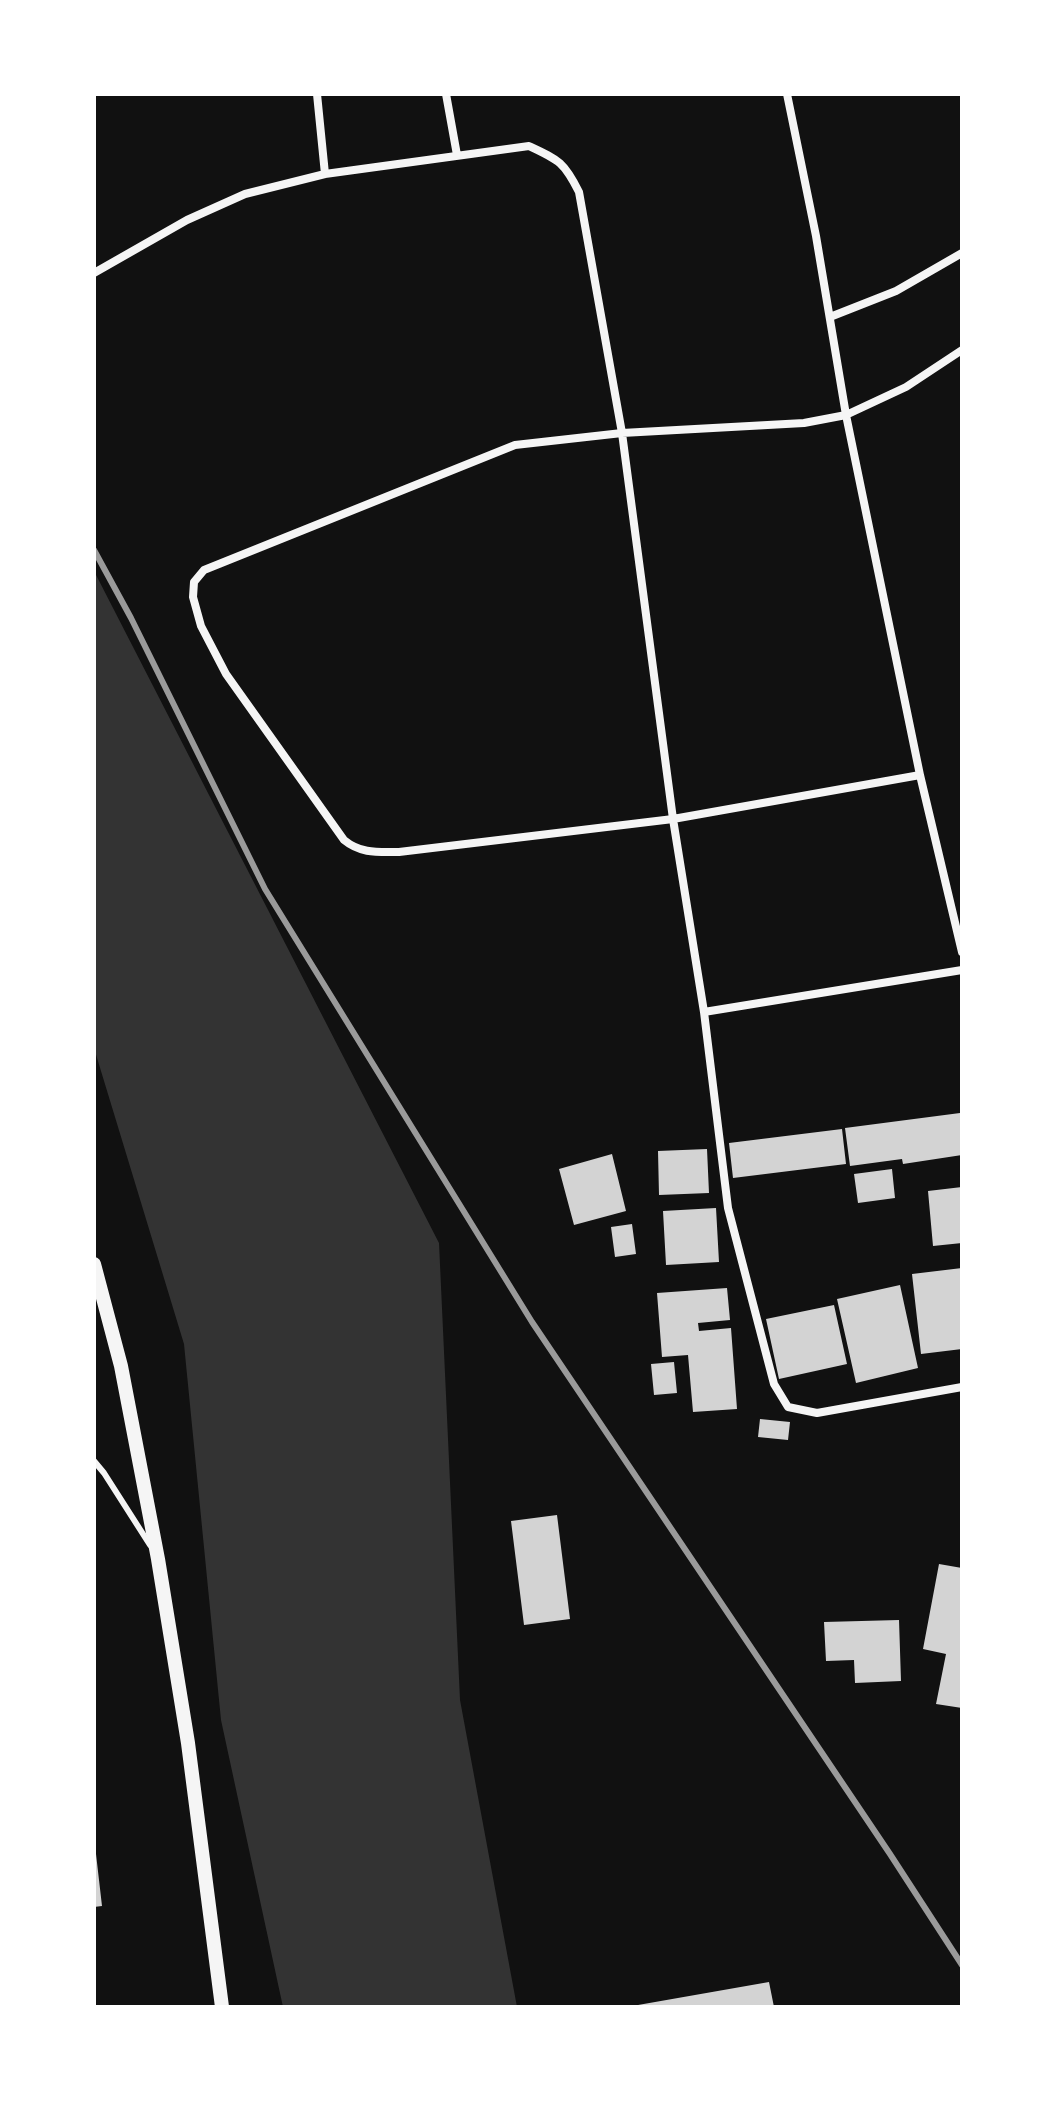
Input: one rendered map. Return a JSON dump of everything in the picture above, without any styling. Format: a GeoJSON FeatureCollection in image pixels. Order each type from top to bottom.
{"type":"FeatureCollection","features":[{"type":"Feature","properties":{"kind":"street"},"geometry":{"type":"LineString","coordinates":[[317,94],[325,174]]}},
{"type":"Feature","properties":{"kind":"street"},"geometry":{"type":"LineString","coordinates":[[446,94],[457,155]]}},
{"type":"Feature","properties":{"kind":"street"},"geometry":{"type":"LineString","coordinates":[[787,94],[846,415],[920,775],[962,952]]}},
{"type":"Feature","properties":{"kind":"street"},"geometry":{"type":"LineString","coordinates":[[94,273],[187,220],[245,194],[325,174],[529,146],[558,160],[568,170],[579,192],[622,433],[673,819],[704,1012],[728,1208],[774,1384],[788,1407],[817,1413],[962,1387]]}},
{"type":"Feature","properties":{"kind":"street"},"geometry":{"type":"LineString","coordinates":[[830,317],[896,291],[962,253]]}},
{"type":"Feature","properties":{"kind":"street"},"geometry":{"type":"LineString","coordinates":[[920,775],[673,819],[399,852],[367,852],[354,848],[344,840],[226,674],[201,626],[193,597],[194,582],[204,570],[515,445],[622,433],[804,423],[846,415],[906,387],[962,350]]}},
{"type":"Feature","properties":{"kind":"street"},"geometry":{"type":"LineString","coordinates":[[704,1012],[962,970]]}},
{"type":"Feature","properties":{"kind":"street"},"geometry":{"type":"LineString","coordinates":[[94,1264],[121,1366],[158,1559],[188,1743],[222,2007]]}},
{"type":"Feature","properties":{"kind":"lane"},"geometry":{"type":"LineString","coordinates":[[94,1461],[158,1559]]}},
{"type":"Feature","properties":{"kind":"shaded area"},"geometry":{"type":"Polygon","coordinates":[[[94,571],[439,1243],[460,1700],[517,2007],[283,2007],[221,1720],[184,1344],[94,1048],[94,571]]]}},
{"type":"Feature","properties":{"kind":"building"},"geometry":{"type":"Polygon","coordinates":[[[960,1113],[962,1155],[903,1164],[902,1159],[850,1166],[845,1128],[960,1113]]]}},
{"type":"Feature","properties":{"kind":"building"},"geometry":{"type":"Polygon","coordinates":[[[842,1129],[846,1164],[733,1178],[729,1143],[842,1129]]]}},
{"type":"Feature","properties":{"kind":"building"},"geometry":{"type":"Polygon","coordinates":[[[707,1149],[709,1193],[659,1195],[658,1151],[707,1149]]]}},
{"type":"Feature","properties":{"kind":"building"},"geometry":{"type":"Polygon","coordinates":[[[612,1154],[626,1211],[574,1225],[559,1169],[612,1154]]]}},
{"type":"Feature","properties":{"kind":"building"},"geometry":{"type":"Polygon","coordinates":[[[892,1169],[895,1198],[858,1203],[854,1174],[892,1169]]]}},
{"type":"Feature","properties":{"kind":"building"},"geometry":{"type":"Polygon","coordinates":[[[962,1187],[962,1243],[933,1246],[928,1191],[962,1187]]]}},
{"type":"Feature","properties":{"kind":"building"},"geometry":{"type":"Polygon","coordinates":[[[716,1208],[719,1262],[666,1265],[663,1211],[716,1208]]]}},
{"type":"Feature","properties":{"kind":"building"},"geometry":{"type":"Polygon","coordinates":[[[632,1224],[636,1254],[615,1257],[611,1227],[632,1224]]]}},
{"type":"Feature","properties":{"kind":"building"},"geometry":{"type":"Polygon","coordinates":[[[962,1268],[962,1349],[921,1354],[912,1274],[962,1268]]]}},
{"type":"Feature","properties":{"kind":"building"},"geometry":{"type":"Polygon","coordinates":[[[900,1285],[918,1368],[856,1383],[837,1299],[900,1285]]]}},
{"type":"Feature","properties":{"kind":"building"},"geometry":{"type":"Polygon","coordinates":[[[727,1288],[730,1320],[698,1323],[699,1331],[731,1328],[737,1409],[693,1412],[688,1355],[662,1357],[657,1293],[727,1288]]]}},
{"type":"Feature","properties":{"kind":"building"},"geometry":{"type":"Polygon","coordinates":[[[834,1305],[847,1364],[779,1379],[766,1319],[834,1305]]]}},
{"type":"Feature","properties":{"kind":"building"},"geometry":{"type":"Polygon","coordinates":[[[674,1362],[677,1393],[654,1395],[651,1364],[674,1362]]]}},
{"type":"Feature","properties":{"kind":"building"},"geometry":{"type":"Polygon","coordinates":[[[760,1419],[790,1422],[788,1440],[758,1437],[760,1419]]]}},
{"type":"Feature","properties":{"kind":"building"},"geometry":{"type":"Polygon","coordinates":[[[557,1515],[570,1619],[524,1625],[511,1521],[557,1515]]]}},
{"type":"Feature","properties":{"kind":"building"},"geometry":{"type":"Polygon","coordinates":[[[939,1564],[962,1568],[962,1708],[936,1704],[946,1654],[923,1649],[939,1564]]]}},
{"type":"Feature","properties":{"kind":"building"},"geometry":{"type":"Polygon","coordinates":[[[899,1620],[901,1681],[855,1683],[854,1660],[826,1661],[824,1622],[899,1620]]]}},
{"type":"Feature","properties":{"kind":"building"},"geometry":{"type":"Polygon","coordinates":[[[94,1854],[102,1906],[94,1907],[94,1854]]]}},
{"type":"Feature","properties":{"kind":"building"},"geometry":{"type":"Polygon","coordinates":[[[769,1982],[774,2007],[638,2005],[769,1982]]]}},
{"type":"Feature","properties":{"kind":"railway"},"geometry":{"type":"LineString","coordinates":[[94,550],[131,618],[265,889],[532,1322],[962,1965]]}}]}
